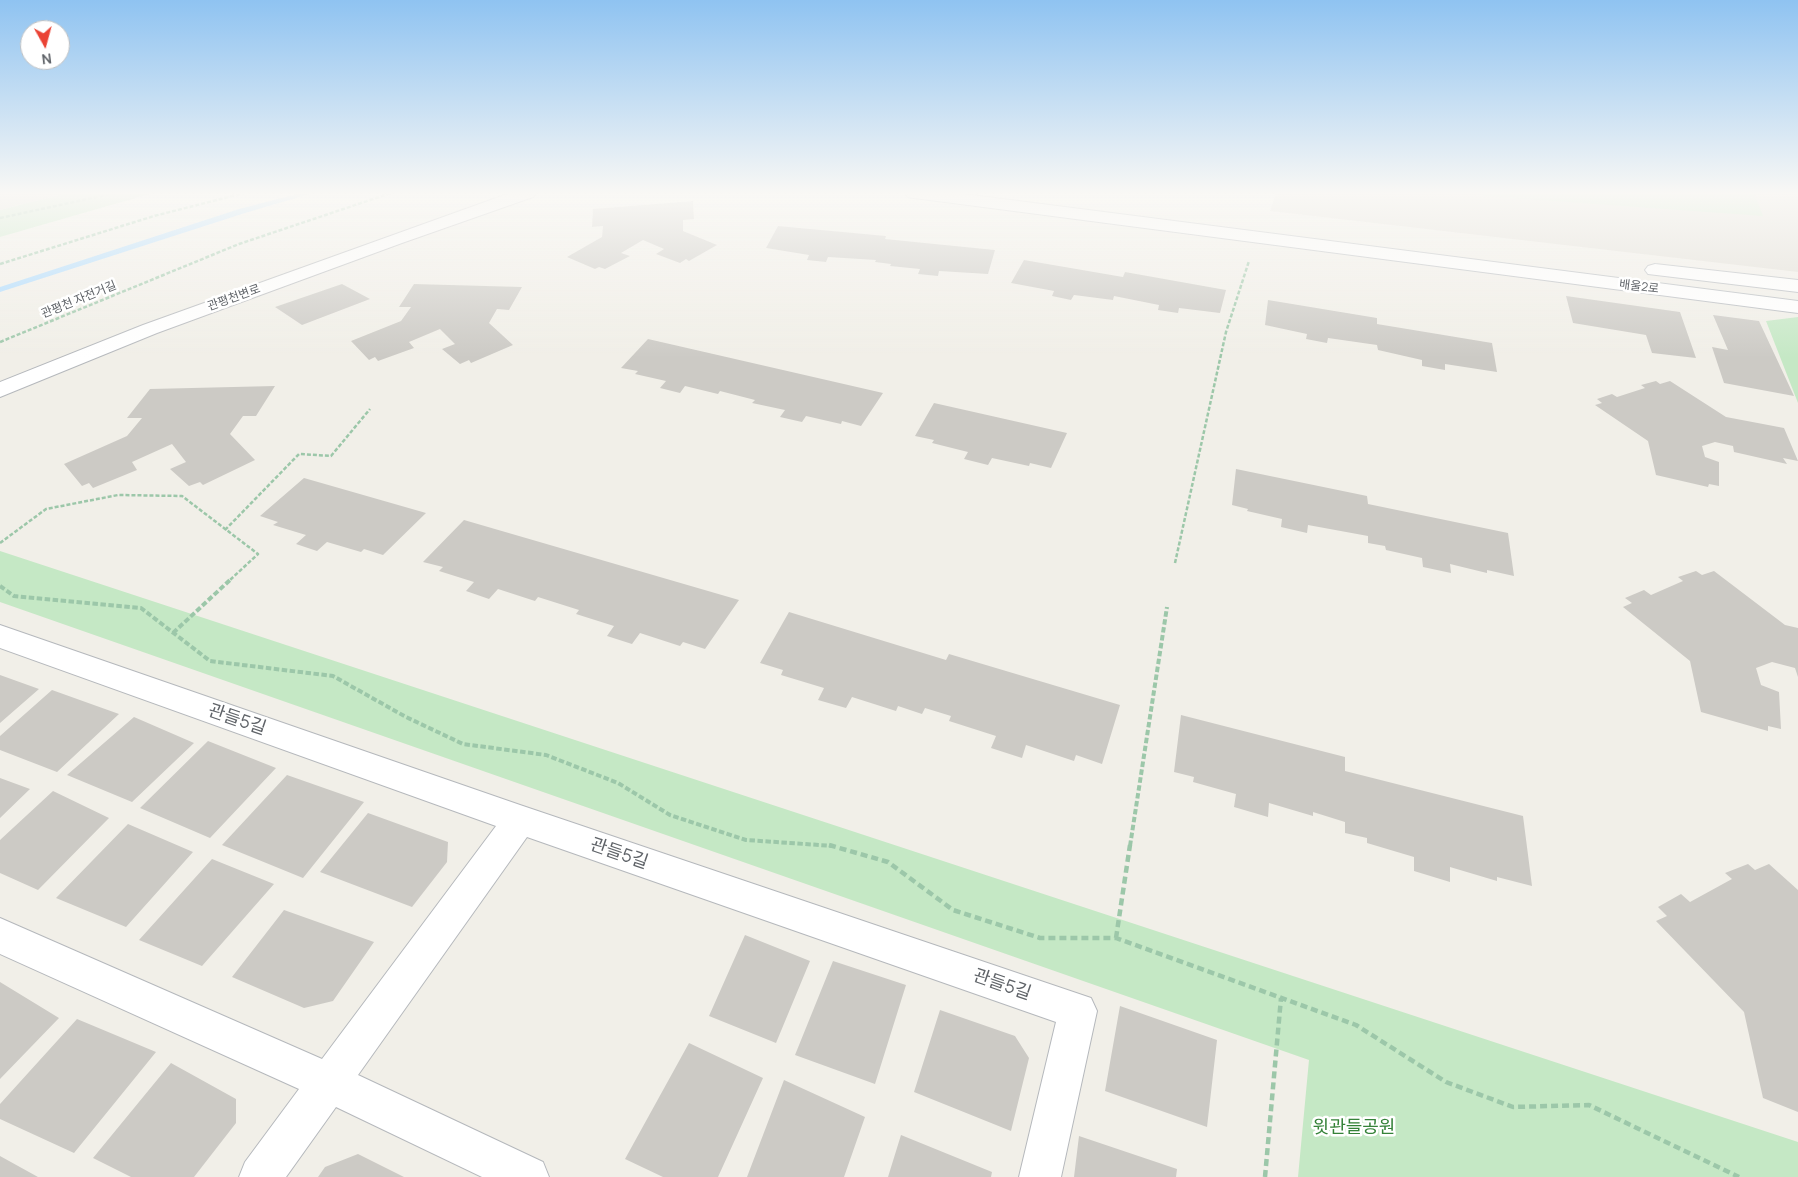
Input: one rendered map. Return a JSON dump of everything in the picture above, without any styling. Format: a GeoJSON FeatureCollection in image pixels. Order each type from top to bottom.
{"type":"FeatureCollection","features":[{"type":"Feature","properties":{"kind":"street","name":"관평천변로"},"geometry":{"type":"LineString","coordinates":[[0,390],[150,329],[371,248]]}},
{"type":"Feature","properties":{"kind":"street","name":"배울2로"},"geometry":{"type":"LineString","coordinates":[[1340,248],[1798,307]]}},
{"type":"Feature","properties":{"kind":"street","name":"배울2로"},"geometry":{"type":"LineString","coordinates":[[1473,248],[1798,286]]}},
{"type":"Feature","properties":{"kind":"street","name":"관들5길"},"geometry":{"type":"LineString","coordinates":[[0,636],[520,820],[1078,1011],[1040,1177]]}},
{"type":"Feature","properties":{"kind":"street"},"geometry":{"type":"LineString","coordinates":[[260,1177],[520,820]]}},
{"type":"Feature","properties":{"kind":"street"},"geometry":{"type":"LineString","coordinates":[[0,936],[328,1082],[528,1177]]}},
{"type":"Feature","properties":{"kind":"path"},"geometry":{"type":"LineString","coordinates":[[0,264],[52,248]]}},
{"type":"Feature","properties":{"kind":"path","name":"관평천 자전거길"},"geometry":{"type":"LineString","coordinates":[[0,342],[229,248]]}},
{"type":"Feature","properties":{"kind":"path"},"geometry":{"type":"LineString","coordinates":[[1175,563],[1226,332],[1251,253]]}},
{"type":"Feature","properties":{"kind":"path"},"geometry":{"type":"LineString","coordinates":[[225,530],[299,454],[331,456],[370,409]]}},
{"type":"Feature","properties":{"kind":"path"},"geometry":{"type":"LineString","coordinates":[[0,543],[46,509],[118,495],[182,496],[258,554],[173,633]]}},
{"type":"Feature","properties":{"kind":"path"},"geometry":{"type":"LineString","coordinates":[[0,586],[14,596],[141,608],[210,661],[334,676],[406,717],[463,744],[546,755],[618,783],[670,815],[746,840],[829,844],[888,862],[953,910],[1031,936],[1040,938],[1116,938],[1356,1025],[1446,1082],[1513,1107],[1590,1105],[1739,1177]]}},
{"type":"Feature","properties":{"kind":"path"},"geometry":{"type":"LineString","coordinates":[[1116,938],[1167,607]]}},
{"type":"Feature","properties":{"kind":"path"},"geometry":{"type":"LineString","coordinates":[[1265,1177],[1281,998]]}},
{"type":"Feature","properties":{"kind":"shaded area"},"geometry":{"type":"Polygon","coordinates":[[[1590,248],[1798,248],[1798,272],[1590,248]]]}},
{"type":"Feature","properties":{"kind":"green space"},"geometry":{"type":"Polygon","coordinates":[[[1798,317],[1798,403],[1766,321],[1798,317]]]}},
{"type":"Feature","properties":{"kind":"green space","name":"윗관들공원"},"geometry":{"type":"Polygon","coordinates":[[[0,551],[1798,1142],[1798,1177],[1298,1177],[1309,1060],[0,602],[0,551]]]}},
{"type":"Feature","properties":{"kind":"building"},"geometry":{"type":"Polygon","coordinates":[[[583,248],[630,248],[621,253],[630,256],[605,269],[599,267],[595,269],[567,257],[583,248]]]}},
{"type":"Feature","properties":{"kind":"building"},"geometry":{"type":"Polygon","coordinates":[[[661,248],[712,248],[689,261],[686,259],[680,263],[656,254],[664,249],[661,248]]]}},
{"type":"Feature","properties":{"kind":"building"},"geometry":{"type":"Polygon","coordinates":[[[766,248],[974,248],[995,250],[988,274],[939,271],[938,276],[918,274],[920,269],[890,266],[891,264],[875,262],[876,260],[828,257],[826,262],[807,260],[809,255],[766,248]]]}},
{"type":"Feature","properties":{"kind":"building"},"geometry":{"type":"Polygon","coordinates":[[[1024,260],[1123,277],[1125,272],[1226,290],[1220,313],[1179,308],[1178,313],[1158,310],[1159,305],[1114,296],[1113,300],[1074,295],[1071,300],[1052,296],[1054,291],[1011,283],[1024,260]]]}},
{"type":"Feature","properties":{"kind":"building"},"geometry":{"type":"Polygon","coordinates":[[[342,284],[370,299],[302,325],[275,307],[342,284]]]}},
{"type":"Feature","properties":{"kind":"building"},"geometry":{"type":"Polygon","coordinates":[[[414,284],[522,287],[509,310],[497,309],[489,323],[513,345],[471,363],[469,360],[460,364],[442,349],[455,344],[440,329],[409,342],[414,348],[378,361],[375,357],[369,360],[351,341],[401,321],[411,307],[399,307],[414,284]]]}},
{"type":"Feature","properties":{"kind":"building"},"geometry":{"type":"Polygon","coordinates":[[[1566,296],[1680,312],[1696,358],[1652,353],[1646,335],[1573,323],[1566,296]]]}},
{"type":"Feature","properties":{"kind":"building"},"geometry":{"type":"Polygon","coordinates":[[[1268,300],[1377,318],[1377,324],[1492,343],[1497,372],[1445,364],[1445,370],[1422,366],[1422,360],[1378,350],[1377,345],[1328,338],[1327,343],[1306,339],[1307,334],[1265,325],[1268,300]]]}},
{"type":"Feature","properties":{"kind":"building"},"geometry":{"type":"Polygon","coordinates":[[[1713,315],[1759,321],[1794,396],[1724,383],[1712,347],[1728,350],[1713,315]]]}},
{"type":"Feature","properties":{"kind":"building"},"geometry":{"type":"Polygon","coordinates":[[[648,339],[883,393],[861,426],[842,421],[841,424],[806,416],[802,422],[780,417],[785,410],[752,403],[755,400],[720,391],[718,394],[685,386],[680,393],[660,388],[666,381],[635,374],[638,371],[621,368],[648,339]]]}},
{"type":"Feature","properties":{"kind":"building"},"geometry":{"type":"Polygon","coordinates":[[[1656,381],[1660,384],[1670,381],[1726,417],[1784,428],[1798,461],[1783,458],[1787,464],[1734,452],[1733,446],[1715,442],[1702,446],[1705,457],[1719,462],[1719,486],[1709,484],[1708,487],[1656,475],[1648,441],[1595,405],[1602,403],[1597,399],[1612,394],[1617,397],[1645,388],[1641,385],[1656,381]]]}},
{"type":"Feature","properties":{"kind":"building"},"geometry":{"type":"Polygon","coordinates":[[[275,386],[256,416],[243,416],[230,434],[255,460],[203,485],[200,482],[189,486],[170,469],[186,462],[172,444],[132,462],[137,470],[93,488],[89,483],[82,486],[64,464],[127,436],[142,418],[127,418],[150,389],[275,386]]]}},
{"type":"Feature","properties":{"kind":"building"},"geometry":{"type":"Polygon","coordinates":[[[934,403],[1067,433],[1051,468],[1030,463],[1029,466],[992,458],[988,465],[964,459],[968,452],[932,443],[934,440],[915,436],[934,403]]]}},
{"type":"Feature","properties":{"kind":"building"},"geometry":{"type":"Polygon","coordinates":[[[1236,469],[1367,496],[1368,504],[1508,533],[1514,576],[1487,570],[1487,573],[1450,564],[1451,573],[1423,567],[1422,558],[1386,550],[1385,546],[1368,543],[1368,536],[1308,525],[1307,533],[1281,527],[1282,519],[1247,511],[1248,509],[1232,505],[1236,469]]]}},
{"type":"Feature","properties":{"kind":"building"},"geometry":{"type":"Polygon","coordinates":[[[304,478],[426,513],[383,555],[364,549],[361,552],[327,542],[317,551],[296,544],[306,535],[273,525],[278,522],[260,516],[304,478]]]}},
{"type":"Feature","properties":{"kind":"building"},"geometry":{"type":"Polygon","coordinates":[[[464,520],[739,600],[705,649],[683,642],[680,646],[640,633],[632,644],[607,636],[614,626],[576,614],[579,610],[538,597],[535,601],[498,589],[489,599],[466,591],[474,582],[439,571],[443,567],[423,562],[464,520]]]}},
{"type":"Feature","properties":{"kind":"building"},"geometry":{"type":"Polygon","coordinates":[[[1696,571],[1702,575],[1714,571],[1785,625],[1798,628],[1798,677],[1795,668],[1772,662],[1756,668],[1761,685],[1779,692],[1781,729],[1768,726],[1768,731],[1701,712],[1690,661],[1623,607],[1632,603],[1625,598],[1644,590],[1651,595],[1683,581],[1678,577],[1696,571]]]}},
{"type":"Feature","properties":{"kind":"building"},"geometry":{"type":"Polygon","coordinates":[[[789,612],[946,660],[949,654],[1120,705],[1102,764],[1076,755],[1074,761],[1026,745],[1022,758],[991,748],[996,736],[949,721],[951,716],[925,708],[922,714],[898,706],[896,711],[852,697],[846,708],[818,700],[824,688],[781,675],[783,670],[760,663],[789,612]]]}},
{"type":"Feature","properties":{"kind":"building"},"geometry":{"type":"Polygon","coordinates":[[[0,675],[39,689],[0,723],[0,675]]]}},
{"type":"Feature","properties":{"kind":"building"},"geometry":{"type":"Polygon","coordinates":[[[52,690],[119,714],[57,772],[0,750],[0,736],[52,690]]]}},
{"type":"Feature","properties":{"kind":"building"},"geometry":{"type":"Polygon","coordinates":[[[1181,715],[1345,757],[1345,771],[1523,816],[1532,886],[1497,877],[1497,881],[1450,867],[1450,882],[1414,871],[1414,857],[1367,843],[1367,838],[1345,833],[1345,822],[1313,812],[1313,816],[1269,803],[1268,817],[1234,807],[1236,794],[1193,782],[1194,777],[1174,772],[1181,715]]]}},
{"type":"Feature","properties":{"kind":"building"},"geometry":{"type":"Polygon","coordinates":[[[134,717],[194,743],[132,802],[67,775],[134,717]]]}},
{"type":"Feature","properties":{"kind":"building"},"geometry":{"type":"Polygon","coordinates":[[[208,741],[276,768],[210,838],[140,808],[208,741]]]}},
{"type":"Feature","properties":{"kind":"building"},"geometry":{"type":"Polygon","coordinates":[[[287,775],[364,802],[303,878],[222,845],[287,775]]]}},
{"type":"Feature","properties":{"kind":"building"},"geometry":{"type":"Polygon","coordinates":[[[0,778],[30,789],[0,818],[0,778]]]}},
{"type":"Feature","properties":{"kind":"building"},"geometry":{"type":"Polygon","coordinates":[[[53,791],[109,818],[38,890],[0,873],[0,840],[53,791]]]}},
{"type":"Feature","properties":{"kind":"building"},"geometry":{"type":"Polygon","coordinates":[[[368,813],[448,842],[447,862],[412,907],[320,872],[368,813]]]}},
{"type":"Feature","properties":{"kind":"building"},"geometry":{"type":"Polygon","coordinates":[[[128,824],[193,852],[126,927],[56,898],[128,824]]]}},
{"type":"Feature","properties":{"kind":"building"},"geometry":{"type":"Polygon","coordinates":[[[212,859],[274,884],[202,966],[139,940],[212,859]]]}},
{"type":"Feature","properties":{"kind":"building"},"geometry":{"type":"Polygon","coordinates":[[[1748,864],[1755,870],[1769,864],[1798,890],[1798,1112],[1763,1098],[1744,1012],[1656,921],[1667,916],[1658,907],[1681,894],[1690,902],[1732,879],[1725,873],[1748,864]]]}},
{"type":"Feature","properties":{"kind":"building"},"geometry":{"type":"Polygon","coordinates":[[[284,910],[374,942],[333,1001],[304,1008],[232,977],[284,910]]]}},
{"type":"Feature","properties":{"kind":"building"},"geometry":{"type":"Polygon","coordinates":[[[745,935],[810,961],[776,1043],[709,1016],[745,935]]]}},
{"type":"Feature","properties":{"kind":"building"},"geometry":{"type":"Polygon","coordinates":[[[833,961],[906,985],[875,1084],[795,1055],[833,961]]]}},
{"type":"Feature","properties":{"kind":"building"},"geometry":{"type":"Polygon","coordinates":[[[0,982],[59,1018],[0,1079],[0,982]]]}},
{"type":"Feature","properties":{"kind":"building"},"geometry":{"type":"Polygon","coordinates":[[[1120,1006],[1217,1040],[1207,1127],[1105,1091],[1120,1006]]]}},
{"type":"Feature","properties":{"kind":"building"},"geometry":{"type":"Polygon","coordinates":[[[940,1010],[1015,1036],[1029,1058],[1011,1131],[914,1092],[940,1010]]]}},
{"type":"Feature","properties":{"kind":"building"},"geometry":{"type":"Polygon","coordinates":[[[77,1019],[156,1052],[74,1153],[0,1119],[0,1104],[77,1019]]]}},
{"type":"Feature","properties":{"kind":"building"},"geometry":{"type":"Polygon","coordinates":[[[689,1043],[763,1078],[718,1177],[663,1177],[625,1159],[689,1043]]]}},
{"type":"Feature","properties":{"kind":"building"},"geometry":{"type":"Polygon","coordinates":[[[171,1063],[236,1099],[236,1123],[194,1177],[131,1177],[93,1158],[171,1063]]]}},
{"type":"Feature","properties":{"kind":"building"},"geometry":{"type":"Polygon","coordinates":[[[784,1080],[865,1117],[844,1177],[747,1177],[784,1080]]]}},
{"type":"Feature","properties":{"kind":"building"},"geometry":{"type":"Polygon","coordinates":[[[901,1135],[992,1172],[991,1177],[888,1177],[901,1135]]]}},
{"type":"Feature","properties":{"kind":"building"},"geometry":{"type":"Polygon","coordinates":[[[1079,1136],[1177,1169],[1176,1177],[1074,1177],[1079,1136]]]}},
{"type":"Feature","properties":{"kind":"building"},"geometry":{"type":"Polygon","coordinates":[[[358,1154],[404,1177],[318,1177],[325,1167],[358,1154]]]}},
{"type":"Feature","properties":{"kind":"building"},"geometry":{"type":"Polygon","coordinates":[[[0,1156],[38,1177],[0,1177],[0,1156]]]}},
{"type":"Feature","properties":{"kind":"waterway"},"geometry":{"type":"LineString","coordinates":[[0,290],[131,248]]}}]}
